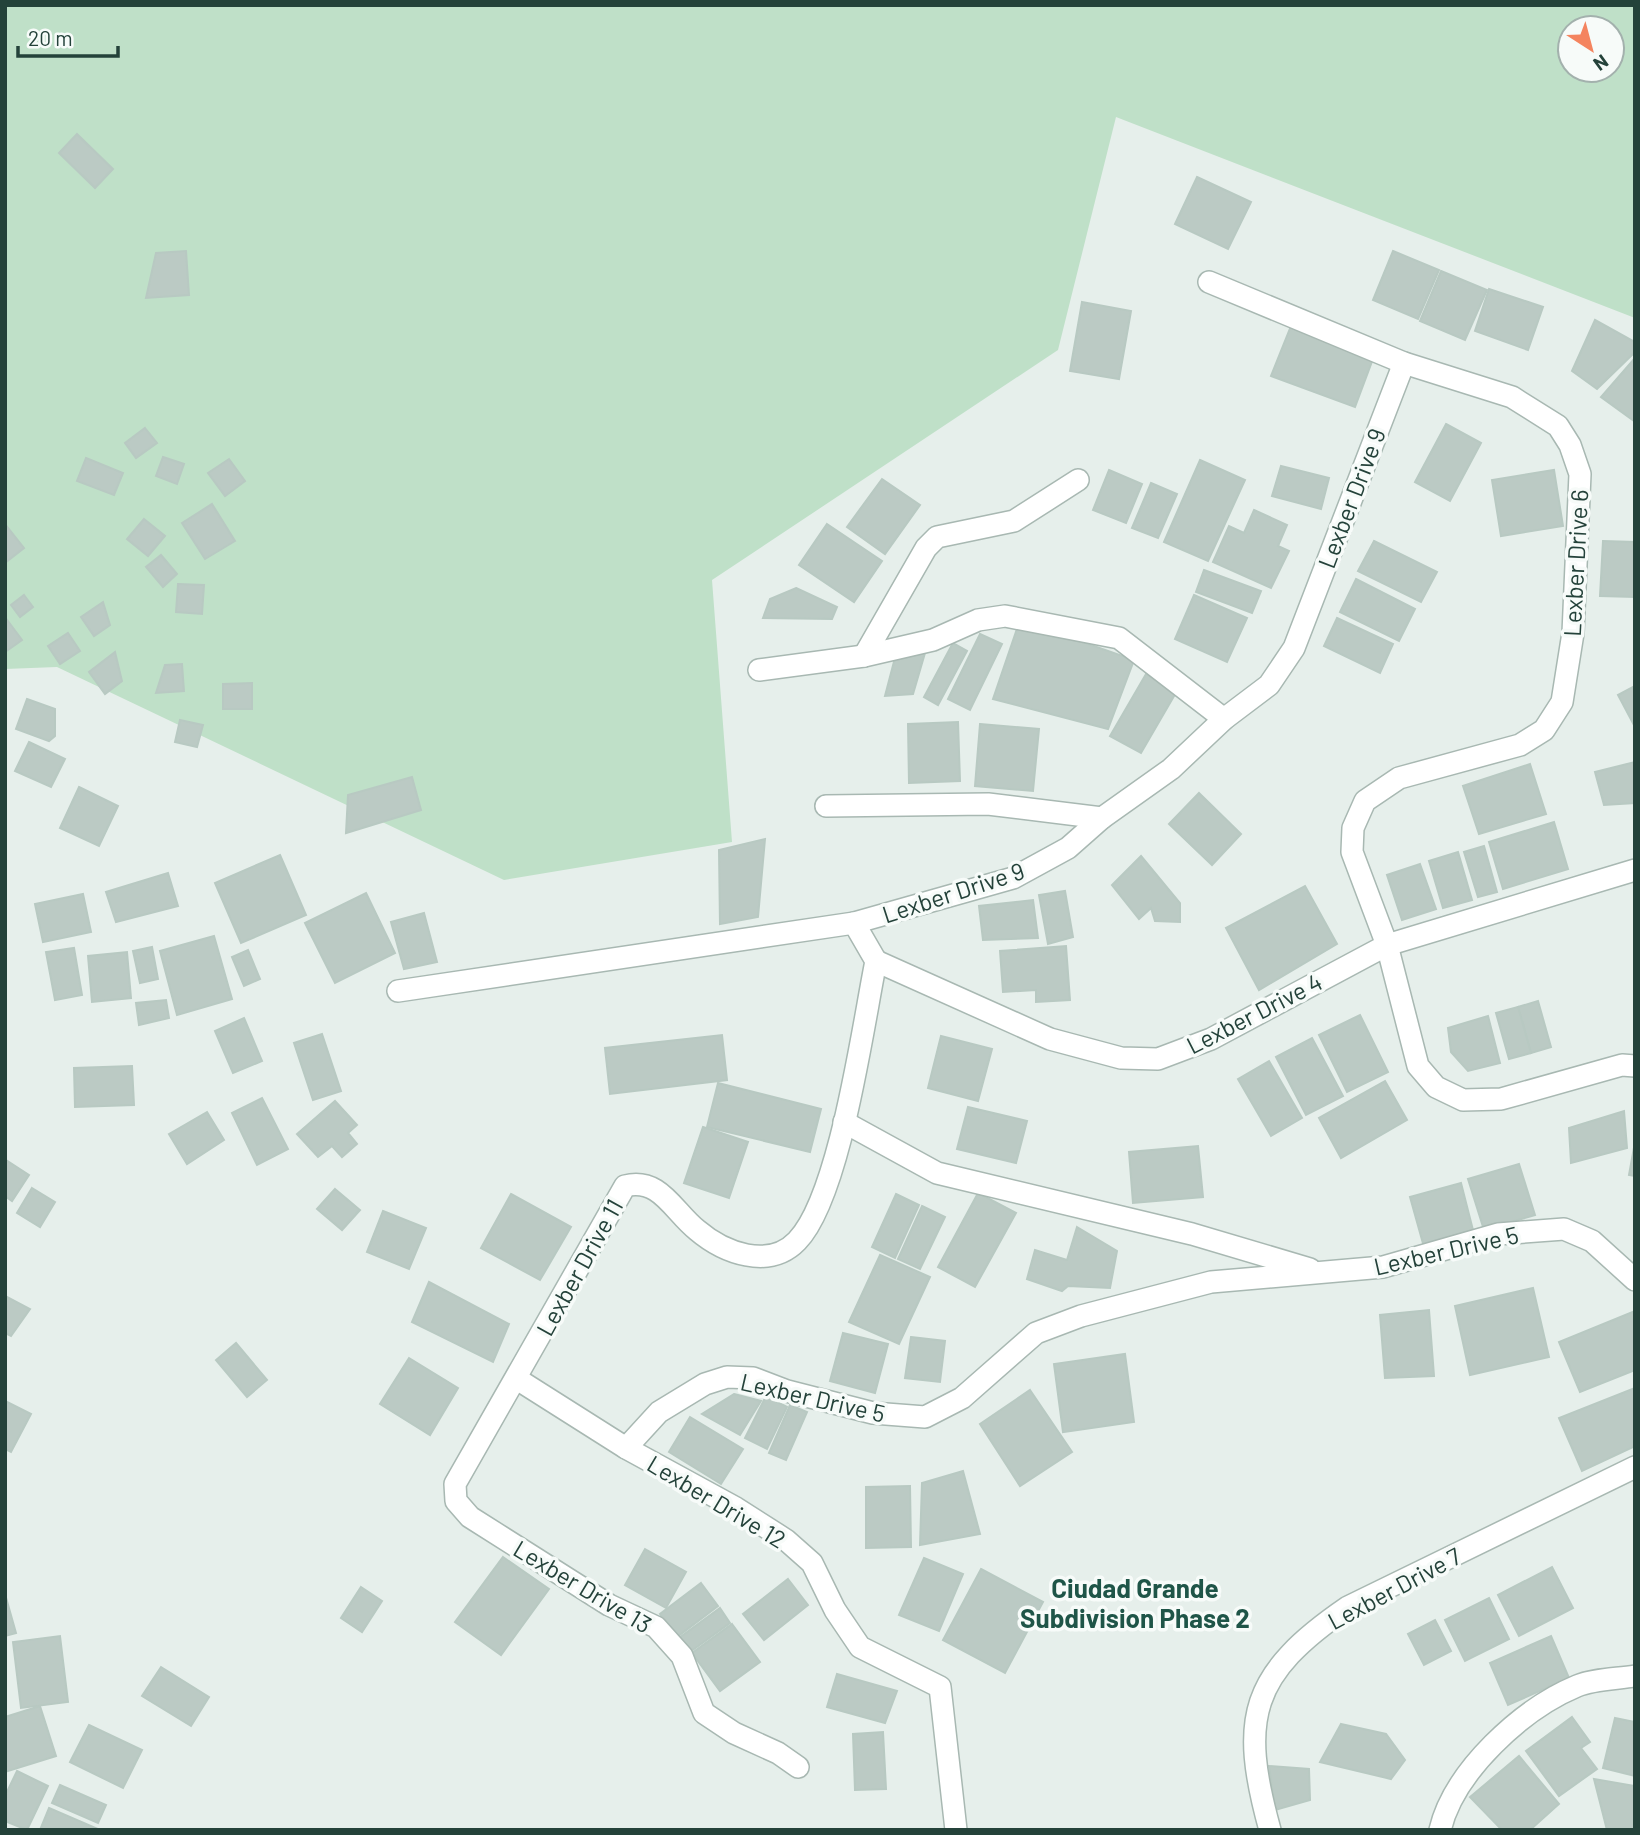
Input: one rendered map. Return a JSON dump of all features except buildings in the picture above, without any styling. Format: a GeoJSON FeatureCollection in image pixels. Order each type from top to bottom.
{"type":"FeatureCollection","features":[{"type":"Feature","properties":{"kind":"street","name":"Lexber Drive 6"},"geometry":{"type":"LineString","coordinates":[[1209,282],[1404,363],[1512,397],[1558,426],[1570,445],[1580,474],[1573,633],[1562,702],[1545,730],[1520,745],[1399,778],[1365,801],[1353,828],[1352,852],[1387,945],[1418,1066],[1436,1087],[1463,1100],[1500,1099],[1622,1065],[1635,1066]]}},
{"type":"Feature","properties":{"kind":"street","name":"Lexber Drive 9"},"geometry":{"type":"LineString","coordinates":[[398,991],[854,923],[1013,878],[1068,848],[1102,818],[1171,769],[1224,719],[1269,685],[1294,648],[1404,363]]}},
{"type":"Feature","properties":{"kind":"street"},"geometry":{"type":"LineString","coordinates":[[864,656],[926,548],[937,537],[1014,521],[1078,480]]}},
{"type":"Feature","properties":{"kind":"street"},"geometry":{"type":"LineString","coordinates":[[759,670],[864,656],[933,640],[978,620],[1005,616],[1118,638],[1224,719]]}},
{"type":"Feature","properties":{"kind":"street"},"geometry":{"type":"LineString","coordinates":[[826,806],[988,804],[1102,818]]}},
{"type":"Feature","properties":{"kind":"street","name":"Lexber Drive 4"},"geometry":{"type":"LineString","coordinates":[[876,961],[1050,1039],[1121,1058],[1158,1059],[1211,1039],[1387,945],[1635,870]]}},
{"type":"Feature","properties":{"kind":"street"},"geometry":{"type":"LineString","coordinates":[[854,923],[876,961]]}},
{"type":"Feature","properties":{"kind":"street","name":"Lexber Drive 11"},"geometry":{"type":"LineString","coordinates":[[473,1452],[517,1379],[599,1227],[625,1186],[639,1182],[654,1188],[705,1237],[730,1250],[756,1257],[773,1255],[796,1242],[820,1204],[844,1122],[876,961]]}},
{"type":"Feature","properties":{"kind":"street","name":"Lexber Drive 5"},"geometry":{"type":"LineString","coordinates":[[844,1122],[937,1173],[1192,1234],[1323,1272]]}},
{"type":"Feature","properties":{"kind":"street","name":"Lexber Drive 5"},"geometry":{"type":"LineString","coordinates":[[626,1448],[659,1412],[705,1384],[727,1377],[753,1378],[787,1391],[873,1413],[925,1417],[962,1398],[1036,1334],[1052,1325],[1210,1282],[1383,1267],[1498,1234],[1564,1229],[1592,1241],[1635,1280]]}},
{"type":"Feature","properties":{"kind":"street","name":"Lexber Drive 12"},"geometry":{"type":"LineString","coordinates":[[517,1379],[626,1448],[736,1508],[786,1540],[812,1563],[835,1610],[859,1647],[940,1687],[956,1830]]}},
{"type":"Feature","properties":{"kind":"street","name":"Lexber Drive 13"},"geometry":{"type":"LineString","coordinates":[[473,1452],[455,1484],[456,1501],[470,1517],[609,1605],[656,1627],[682,1656],[704,1713],[734,1733],[778,1753],[798,1767]]}},
{"type":"Feature","properties":{"kind":"street","name":"Lexber Drive 7"},"geometry":{"type":"LineString","coordinates":[[1270,1830],[1256,1779],[1256,1712],[1268,1684],[1292,1652],[1318,1628],[1348,1607],[1635,1467]]}},
{"type":"Feature","properties":{"kind":"street"},"geometry":{"type":"LineString","coordinates":[[1440,1830],[1444,1811],[1499,1737],[1545,1703],[1579,1685],[1635,1676]]}},
{"type":"Feature","properties":{"kind":"green space"},"geometry":{"type":"Polygon","coordinates":[[[5,5],[1635,5],[1635,318],[1116,117],[1058,350],[712,580],[732,842],[504,880],[57,667],[5,669],[5,5]]]}},
{"type":"Feature","properties":{"kind":"district","name":"Ciudad Grande Subdivision Phase 2"},"geometry":{"type":"Point","coordinates":[1135,1602]}}]}
